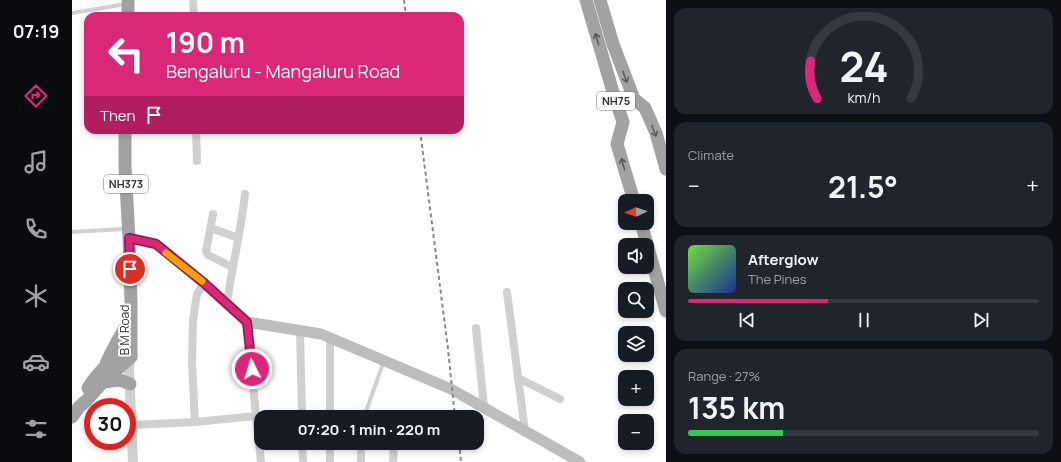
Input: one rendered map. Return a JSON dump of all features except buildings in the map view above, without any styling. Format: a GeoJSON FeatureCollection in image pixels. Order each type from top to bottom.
{"type":"FeatureCollection","features":[{"type":"Feature","properties":{"kind":"highway","name":"NH75"},"geometry":{"type":"LineString","coordinates":[[586,0],[623,122],[617,144],[632,194]]}},
{"type":"Feature","properties":{"kind":"highway","name":"NH75"},"geometry":{"type":"LineString","coordinates":[[600,0],[613,44],[634,100],[645,108],[656,133],[666,169]]}},
{"type":"Feature","properties":{"kind":"highway","name":"B M Road"},"geometry":{"type":"LineString","coordinates":[[119,134],[119,159],[126,234],[124,329],[128,358]]}},
{"type":"Feature","properties":{"kind":"highway","name":"NH373"},"geometry":{"type":"LineString","coordinates":[[126,134],[126,234],[131,301],[128,358]]}},
{"type":"Feature","properties":{"kind":"highway"},"geometry":{"type":"LineString","coordinates":[[643,230],[666,311]]}},
{"type":"Feature","properties":{"kind":"highway"},"geometry":{"type":"LineString","coordinates":[[75,412],[80,400],[96,376],[105,366],[124,329]]}},
{"type":"Feature","properties":{"kind":"highway"},"geometry":{"type":"LineString","coordinates":[[105,366],[128,358]]}},
{"type":"Feature","properties":{"kind":"highway"},"geometry":{"type":"LineString","coordinates":[[75,412],[128,358]]}},
{"type":"Feature","properties":{"kind":"highway"},"geometry":{"type":"LineString","coordinates":[[103,382],[120,380],[130,384]]}},
{"type":"Feature","properties":{"kind":"main road"},"geometry":{"type":"LineString","coordinates":[[126,234],[156,244],[204,283],[247,322],[321,334],[451,389],[580,462]]}},
{"type":"Feature","properties":{"kind":"street"},"geometry":{"type":"LineString","coordinates":[[193,0],[194,12]]}},
{"type":"Feature","properties":{"kind":"street"},"geometry":{"type":"LineString","coordinates":[[196,134],[197,161]]}},
{"type":"Feature","properties":{"kind":"street"},"geometry":{"type":"LineString","coordinates":[[227,303],[245,194]]}},
{"type":"Feature","properties":{"kind":"street"},"geometry":{"type":"LineString","coordinates":[[213,214],[206,251],[207,254],[208,256],[232,267]]}},
{"type":"Feature","properties":{"kind":"street"},"geometry":{"type":"LineString","coordinates":[[211,228],[238,238]]}},
{"type":"Feature","properties":{"kind":"street"},"geometry":{"type":"LineString","coordinates":[[195,422],[192,363],[193,320],[197,294],[204,283]]}},
{"type":"Feature","properties":{"kind":"street"},"geometry":{"type":"LineString","coordinates":[[507,292],[525,431]]}},
{"type":"Feature","properties":{"kind":"street"},"geometry":{"type":"LineString","coordinates":[[247,322],[255,410]]}},
{"type":"Feature","properties":{"kind":"street"},"geometry":{"type":"LineString","coordinates":[[476,328],[484,407]]}},
{"type":"Feature","properties":{"kind":"street"},"geometry":{"type":"LineString","coordinates":[[300,330],[302,410]]}},
{"type":"Feature","properties":{"kind":"street"},"geometry":{"type":"LineString","coordinates":[[330,338],[330,410]]}},
{"type":"Feature","properties":{"kind":"street"},"geometry":{"type":"LineString","coordinates":[[128,358],[130,398]]}},
{"type":"Feature","properties":{"kind":"street"},"geometry":{"type":"LineString","coordinates":[[518,378],[560,399]]}},
{"type":"Feature","properties":{"kind":"street"},"geometry":{"type":"LineString","coordinates":[[136,425],[195,422],[254,416]]}},
{"type":"Feature","properties":{"kind":"street"},"geometry":{"type":"LineString","coordinates":[[132,450],[133,462]]}},
{"type":"Feature","properties":{"kind":"street"},"geometry":{"type":"LineString","coordinates":[[260,450],[261,462]]}},
{"type":"Feature","properties":{"kind":"street"},"geometry":{"type":"LineString","coordinates":[[302,450],[303,461]]}},
{"type":"Feature","properties":{"kind":"street"},"geometry":{"type":"LineString","coordinates":[[330,450],[330,462]]}},
{"type":"Feature","properties":{"kind":"street"},"geometry":{"type":"LineString","coordinates":[[393,462],[394,450]]}},
{"type":"Feature","properties":{"kind":"street"},"geometry":{"type":"LineString","coordinates":[[361,453],[361,462]]}},
{"type":"Feature","properties":{"kind":"lane"},"geometry":{"type":"LineString","coordinates":[[72,13],[123,7]]}},
{"type":"Feature","properties":{"kind":"lane"},"geometry":{"type":"LineString","coordinates":[[72,232],[126,234]]}},
{"type":"Feature","properties":{"kind":"lane"},"geometry":{"type":"LineString","coordinates":[[366,410],[384,361]]}},
{"type":"Feature","properties":{"kind":"railway"},"geometry":{"type":"LineString","coordinates":[[404,0],[406,12]]}},
{"type":"Feature","properties":{"kind":"railway"},"geometry":{"type":"LineString","coordinates":[[421,134],[454,410]]}},
{"type":"Feature","properties":{"kind":"railway"},"geometry":{"type":"LineString","coordinates":[[460,450],[461,462]]}},
{"type":"Feature","properties":{"kind":"slow traffic"},"geometry":{"type":"LineString","coordinates":[[166,253],[202,281]]}},
{"type":"Feature","properties":{"kind":"route"},"geometry":{"type":"LineString","coordinates":[[130,269],[129,238],[156,244],[204,283],[247,322],[252,369]]}}]}
